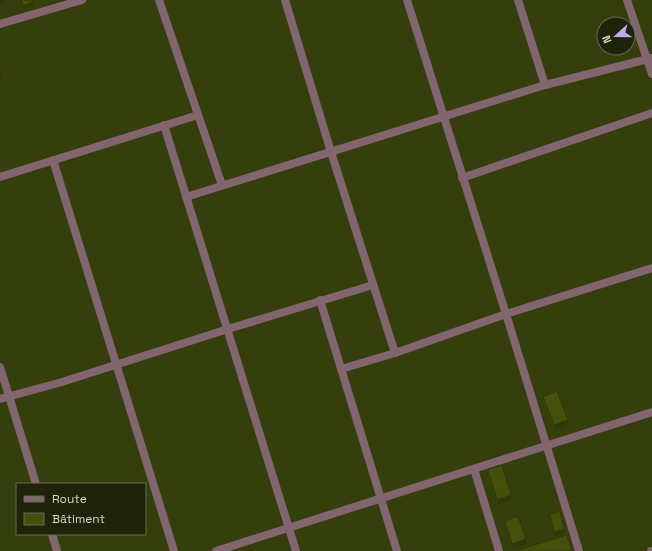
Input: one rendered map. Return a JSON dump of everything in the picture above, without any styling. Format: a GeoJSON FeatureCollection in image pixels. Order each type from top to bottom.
{"type":"FeatureCollection","features":[{"type":"Feature","properties":{"kind":"street"},"geometry":{"type":"LineString","coordinates":[[0,24],[82,0]]}},
{"type":"Feature","properties":{"kind":"street"},"geometry":{"type":"LineString","coordinates":[[159,0],[222,186]]}},
{"type":"Feature","properties":{"kind":"street"},"geometry":{"type":"LineString","coordinates":[[285,0],[331,152],[395,353]]}},
{"type":"Feature","properties":{"kind":"street"},"geometry":{"type":"LineString","coordinates":[[407,0],[579,551]]}},
{"type":"Feature","properties":{"kind":"street"},"geometry":{"type":"LineString","coordinates":[[518,0],[544,85]]}},
{"type":"Feature","properties":{"kind":"street"},"geometry":{"type":"LineString","coordinates":[[627,0],[650,59],[652,74]]}},
{"type":"Feature","properties":{"kind":"street"},"geometry":{"type":"LineString","coordinates":[[186,197],[544,85],[650,59]]}},
{"type":"Feature","properties":{"kind":"street"},"geometry":{"type":"LineString","coordinates":[[462,178],[652,113]]}},
{"type":"Feature","properties":{"kind":"street"},"geometry":{"type":"LineString","coordinates":[[0,177],[198,115]]}},
{"type":"Feature","properties":{"kind":"street"},"geometry":{"type":"LineString","coordinates":[[164,125],[296,551]]}},
{"type":"Feature","properties":{"kind":"street"},"geometry":{"type":"LineString","coordinates":[[53,160],[174,551]]}},
{"type":"Feature","properties":{"kind":"street"},"geometry":{"type":"LineString","coordinates":[[341,370],[395,353],[506,314],[652,268]]}},
{"type":"Feature","properties":{"kind":"street"},"geometry":{"type":"LineString","coordinates":[[0,399],[62,382],[320,300],[373,285]]}},
{"type":"Feature","properties":{"kind":"street"},"geometry":{"type":"LineString","coordinates":[[320,300],[397,551]]}},
{"type":"Feature","properties":{"kind":"street"},"geometry":{"type":"LineString","coordinates":[[0,367],[36,483]]}},
{"type":"Feature","properties":{"kind":"street"},"geometry":{"type":"LineString","coordinates":[[216,551],[652,412]]}},
{"type":"Feature","properties":{"kind":"street"},"geometry":{"type":"LineString","coordinates":[[474,469],[500,551]]}},
{"type":"Feature","properties":{"kind":"street"},"geometry":{"type":"LineString","coordinates":[[52,535],[57,551]]}},
{"type":"Feature","properties":{"kind":"building"},"geometry":{"type":"Polygon","coordinates":[[[21,0],[32,0],[33,2],[23,6],[21,0]]]}},
{"type":"Feature","properties":{"kind":"building"},"geometry":{"type":"Polygon","coordinates":[[[557,391],[568,420],[554,425],[543,397],[557,391]]]}},
{"type":"Feature","properties":{"kind":"building"},"geometry":{"type":"Polygon","coordinates":[[[502,465],[511,495],[497,500],[488,469],[502,465]]]}},
{"type":"Feature","properties":{"kind":"building"},"geometry":{"type":"Polygon","coordinates":[[[560,511],[564,529],[554,532],[550,514],[560,511]]]}},
{"type":"Feature","properties":{"kind":"building"},"geometry":{"type":"Polygon","coordinates":[[[518,516],[526,539],[512,544],[505,521],[518,516]]]}},
{"type":"Feature","properties":{"kind":"building"},"geometry":{"type":"Polygon","coordinates":[[[567,535],[572,551],[518,550],[567,535]]]}}]}
